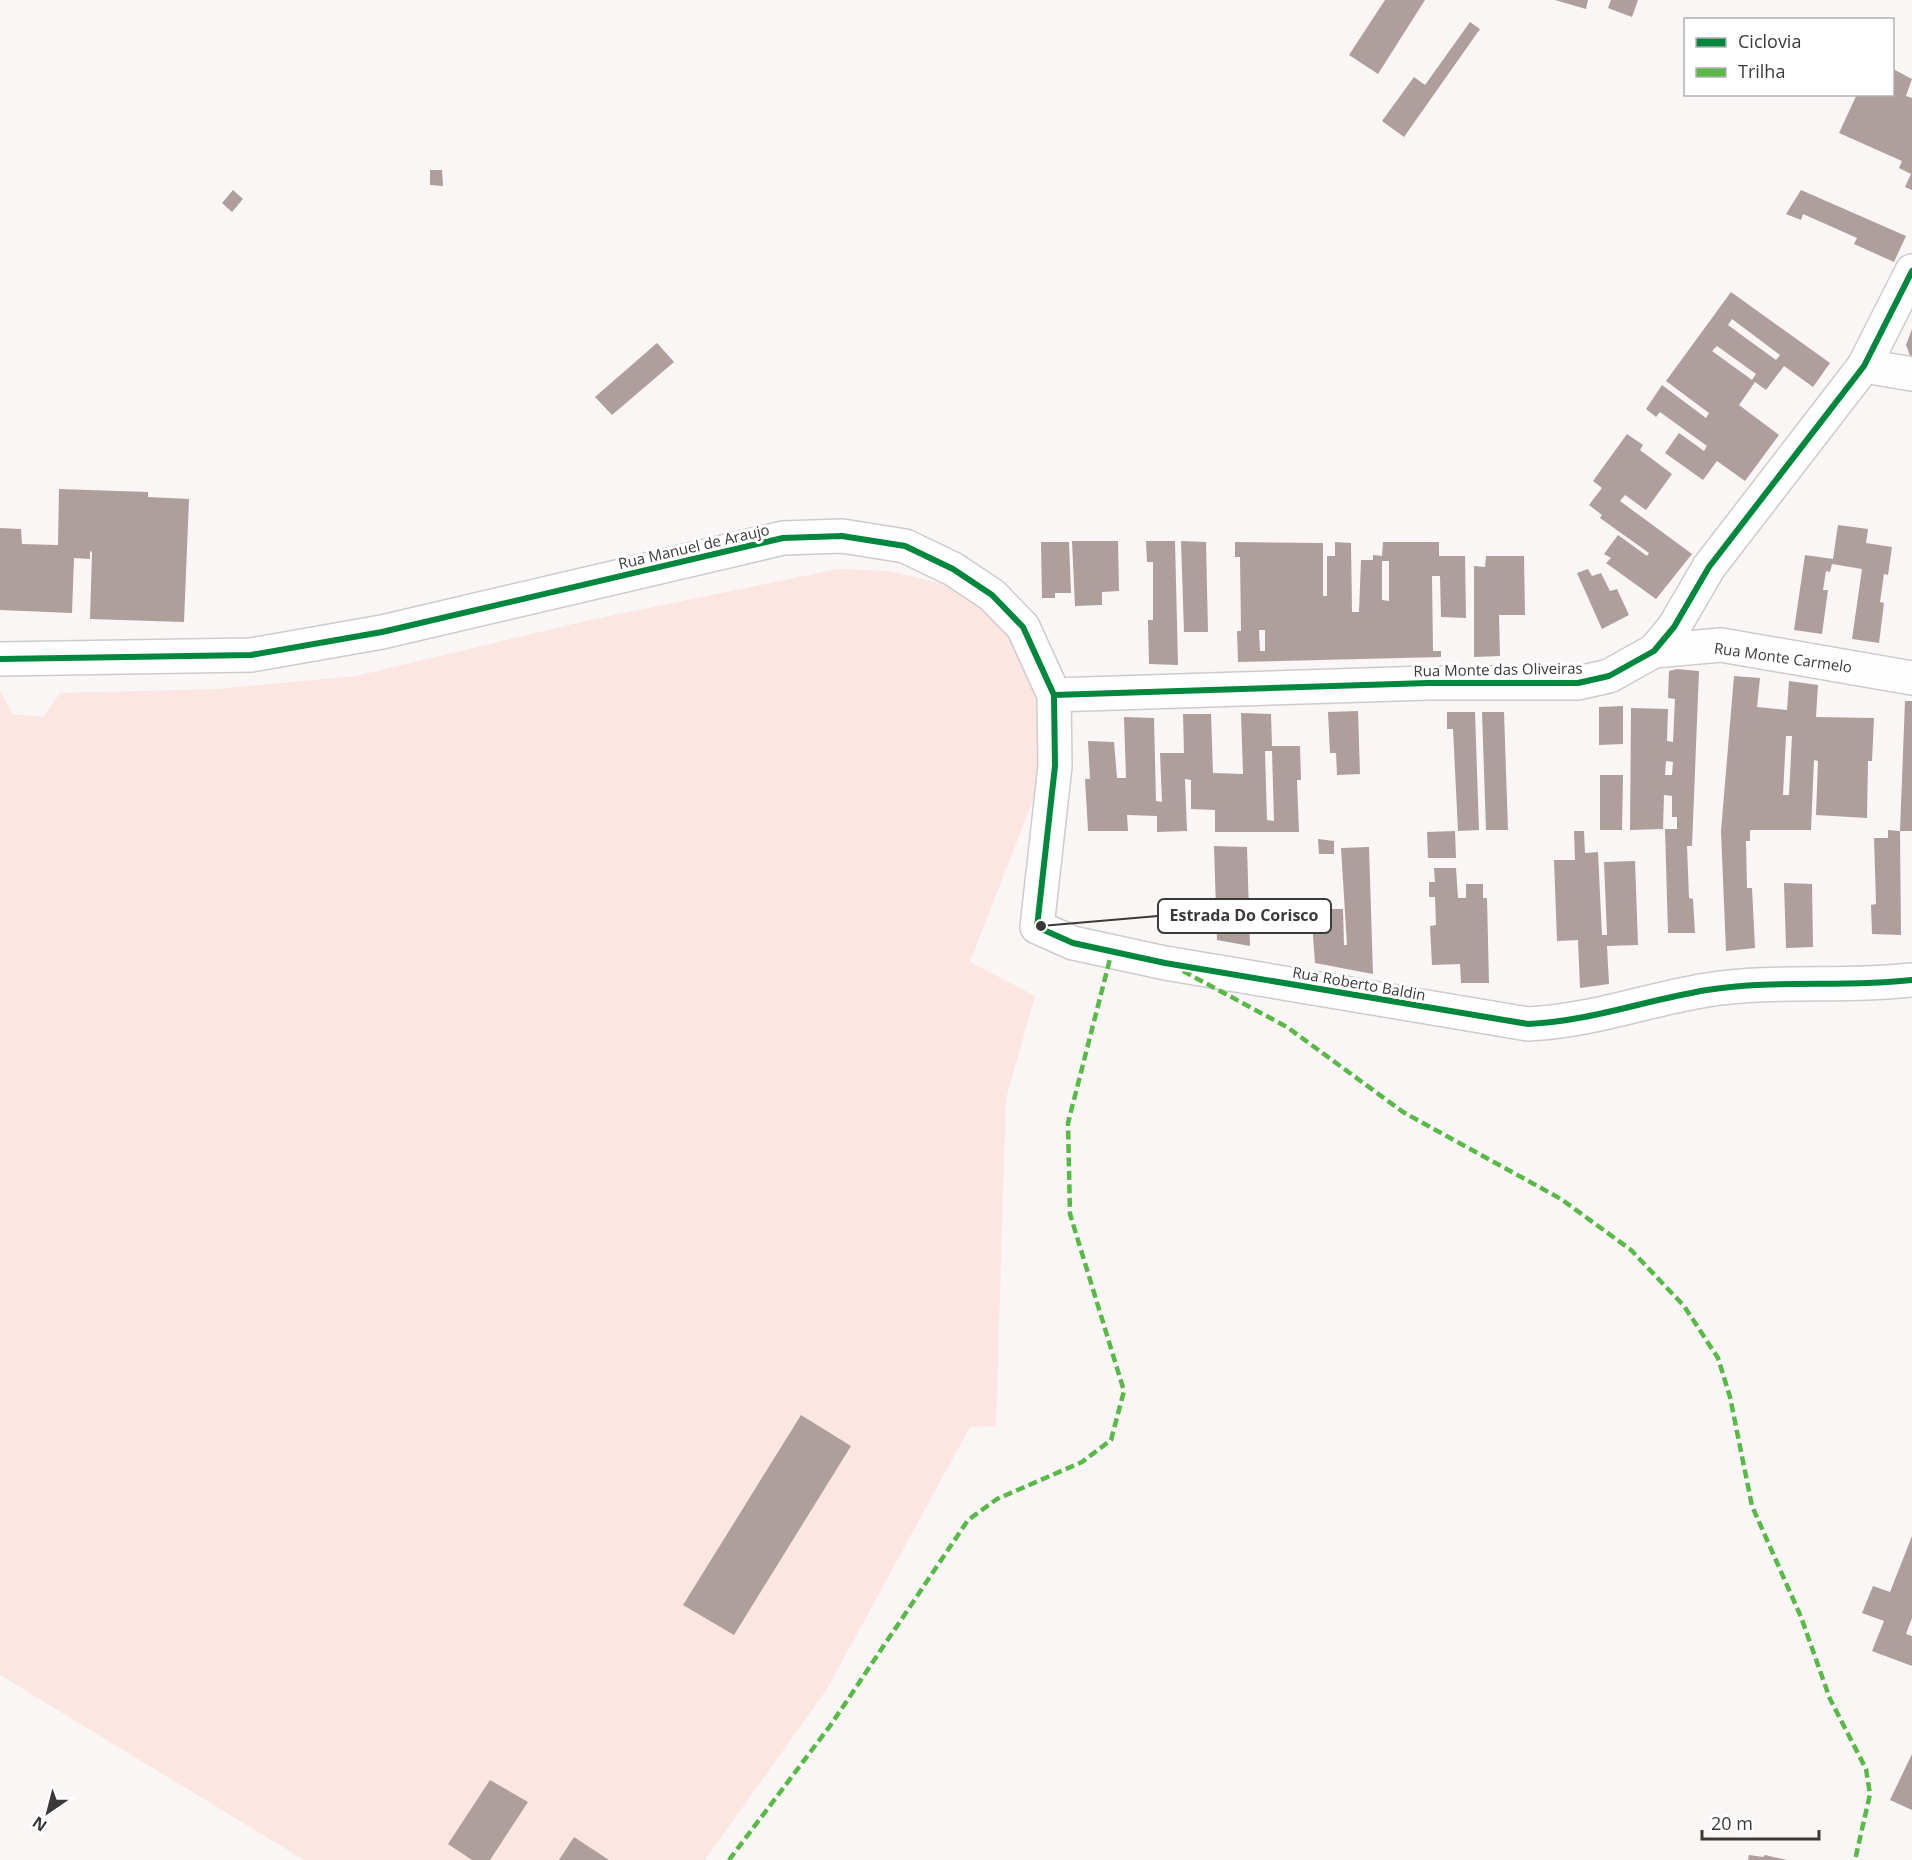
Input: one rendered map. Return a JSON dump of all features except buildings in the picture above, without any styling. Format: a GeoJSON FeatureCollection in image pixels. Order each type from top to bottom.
{"type":"FeatureCollection","features":[{"type":"Feature","properties":{"kind":"street","name":"Rua Monte das Oliveiras"},"geometry":{"type":"LineString","coordinates":[[1054,695],[1428,682],[1578,683],[1609,676],[1653,651],[1674,627],[1709,567],[1864,366],[1912,271]]}},
{"type":"Feature","properties":{"kind":"street"},"geometry":{"type":"LineString","coordinates":[[1864,366],[1912,374]]}},
{"type":"Feature","properties":{"kind":"street","name":"Rua Manuel de Araujo"},"geometry":{"type":"LineString","coordinates":[[0,659],[251,655],[346,638],[783,538],[842,536],[905,546],[952,569],[992,595],[1023,627],[1054,695]]}},
{"type":"Feature","properties":{"kind":"street","name":"Rua Monte Carmelo"},"geometry":{"type":"LineString","coordinates":[[1653,651],[1720,645],[1912,678]]}},
{"type":"Feature","properties":{"kind":"street","name":"Rua Roberto Baldin"},"geometry":{"type":"LineString","coordinates":[[1054,695],[1056,766],[1036,927],[1073,944],[1165,963],[1528,1024],[1567,1022],[1706,990],[1759,984],[1889,983],[1912,980]]}},
{"type":"Feature","properties":{"kind":"shaded area"},"geometry":{"type":"Polygon","coordinates":[[[838,569],[889,571],[943,584],[999,620],[1031,667],[1044,725],[1039,785],[970,962],[1035,996],[1006,1099],[996,1426],[970,1427],[827,1689],[705,1860],[304,1860],[0,1675],[0,691],[13,714],[43,717],[60,693],[217,689],[356,676],[590,620],[838,569]]]}},
{"type":"Feature","properties":{"kind":"marked path"},"geometry":{"type":"LineString","coordinates":[[729,1860],[830,1726],[968,1520],[997,1499],[1082,1462],[1111,1440],[1124,1391],[1070,1214],[1068,1123],[1112,951]]}},
{"type":"Feature","properties":{"kind":"marked path"},"geometry":{"type":"LineString","coordinates":[[1183,971],[1287,1027],[1403,1112],[1561,1199],[1631,1250],[1684,1306],[1718,1358],[1730,1397],[1752,1506],[1801,1617],[1830,1699],[1866,1769],[1870,1794],[1855,1860]]}},
{"type":"Feature","properties":{"kind":"cycle path"},"geometry":{"type":"LineString","coordinates":[[1054,695],[1428,683],[1578,683],[1609,676],[1654,651],[1674,627],[1709,567],[1864,366],[1912,271]]}},
{"type":"Feature","properties":{"kind":"cycle path"},"geometry":{"type":"LineString","coordinates":[[0,659],[251,655],[382,632],[783,538],[842,536],[905,546],[953,569],[992,595],[1023,627],[1054,695],[1055,766],[1037,927],[1073,943],[1165,963],[1528,1024],[1574,1019],[1684,994],[1733,987],[1912,980]]}},
{"type":"Feature","properties":{"kind":"place","name":"Estrada Do Corisco"},"geometry":{"type":"Point","coordinates":[1041,926]}}]}
